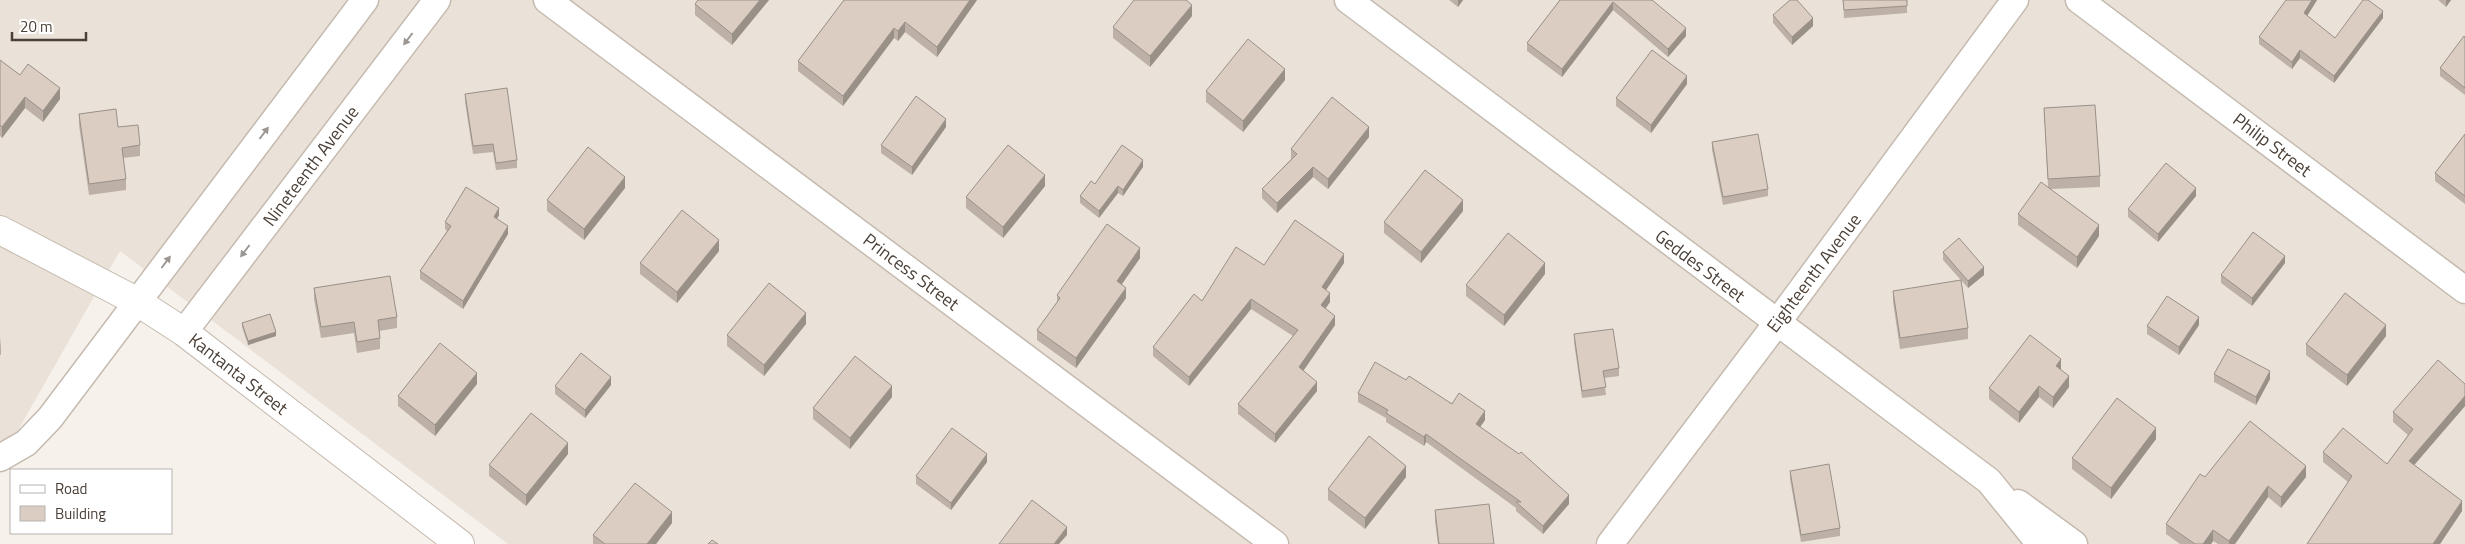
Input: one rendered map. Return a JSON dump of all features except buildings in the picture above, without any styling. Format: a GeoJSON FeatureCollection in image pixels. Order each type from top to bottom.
{"type":"FeatureCollection","features":[{"type":"Feature","properties":{"kind":"street"},"geometry":{"type":"LineString","coordinates":[[0,458],[26,443],[50,418],[136,301],[365,0]]}},
{"type":"Feature","properties":{"kind":"street","name":"Nineteenth Avenue"},"geometry":{"type":"LineString","coordinates":[[184,332],[438,0]]}},
{"type":"Feature","properties":{"kind":"street","name":"Princess Street"},"geometry":{"type":"LineString","coordinates":[[547,0],[1275,544]]}},
{"type":"Feature","properties":{"kind":"street","name":"Geddes Street"},"geometry":{"type":"LineString","coordinates":[[1348,0],[1989,482],[2040,544]]}},
{"type":"Feature","properties":{"kind":"street","name":"Eighteenth Avenue"},"geometry":{"type":"LineString","coordinates":[[1610,544],[1777,323],[2015,0]]}},
{"type":"Feature","properties":{"kind":"street","name":"Philip Street"},"geometry":{"type":"LineString","coordinates":[[2079,0],[2465,290]]}},
{"type":"Feature","properties":{"kind":"street","name":"Kantanta Street"},"geometry":{"type":"LineString","coordinates":[[0,230],[136,301],[184,332],[460,544]]}},
{"type":"Feature","properties":{"kind":"street"},"geometry":{"type":"LineString","coordinates":[[1989,482],[2074,544]]}},
{"type":"Feature","properties":{"kind":"shaded area"},"geometry":{"type":"Polygon","coordinates":[[[0,0],[2465,0],[2465,544],[508,544],[120,251],[0,462],[0,0]]]}}]}
